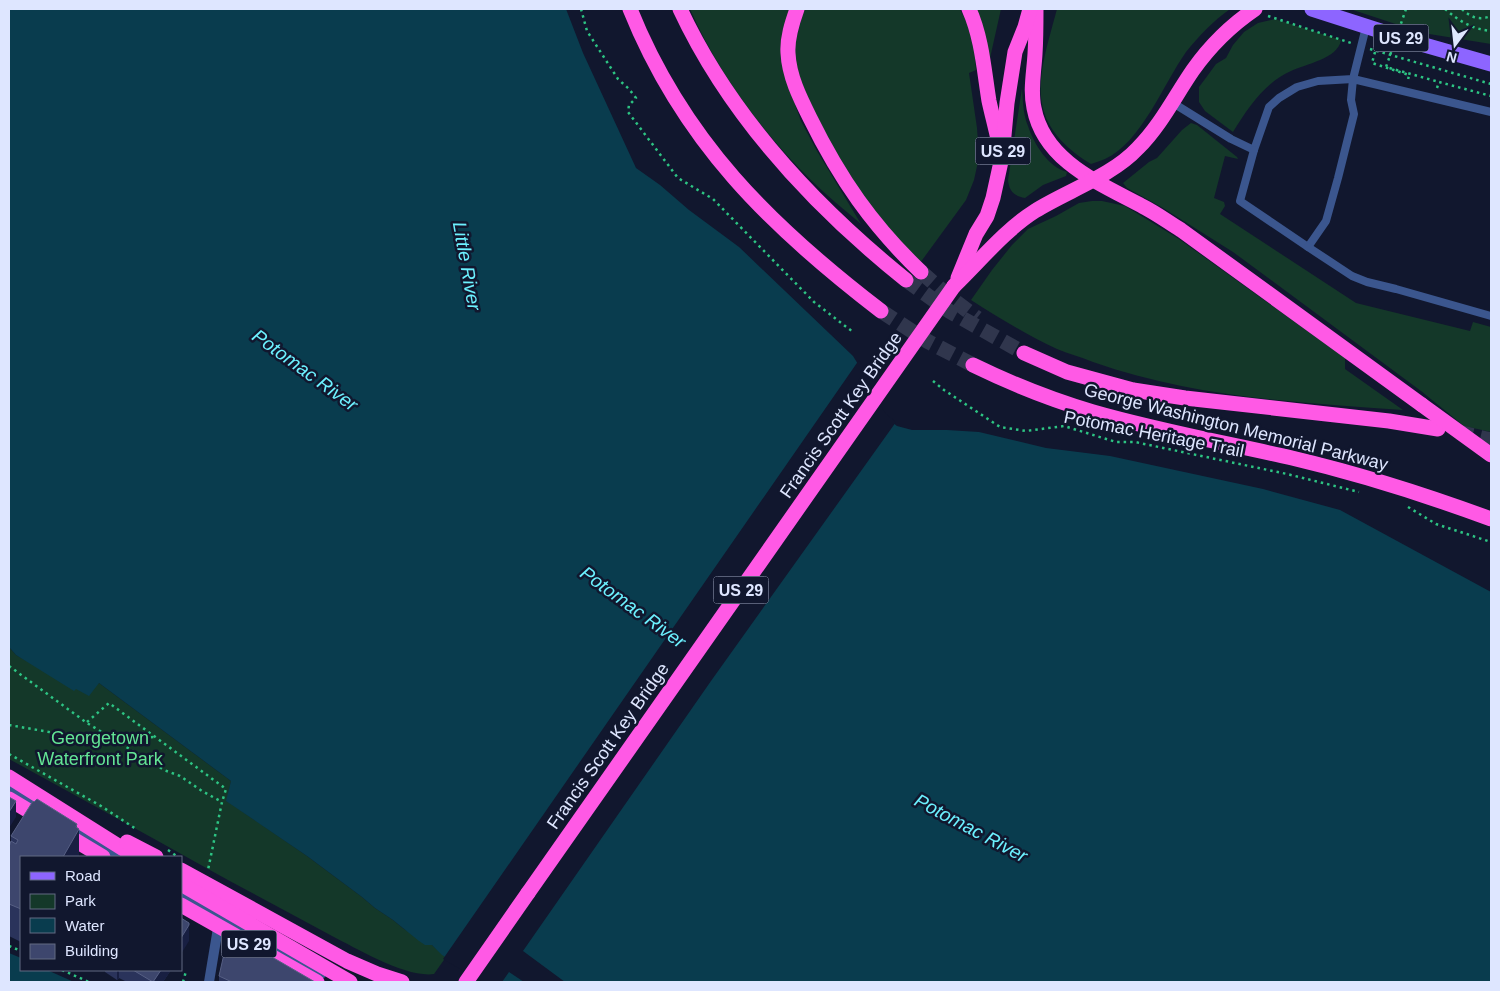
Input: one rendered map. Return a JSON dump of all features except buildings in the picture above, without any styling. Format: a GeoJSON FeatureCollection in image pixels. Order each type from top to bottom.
{"type":"FeatureCollection","features":[{"type":"Feature","properties":{"kind":"highway"},"geometry":{"type":"LineString","coordinates":[[630,9],[651,56],[676,101],[722,166],[796,242],[881,311]]}},
{"type":"Feature","properties":{"kind":"highway"},"geometry":{"type":"LineString","coordinates":[[680,9],[698,46],[726,90],[773,152],[847,229],[906,280]]}},
{"type":"Feature","properties":{"kind":"highway"},"geometry":{"type":"LineString","coordinates":[[797,9],[790,33],[788,54],[791,73],[804,105],[835,166],[857,199],[886,236],[921,272]]}},
{"type":"Feature","properties":{"kind":"highway"},"geometry":{"type":"LineString","coordinates":[[969,9],[981,46],[989,101],[1002,157]]}},
{"type":"Feature","properties":{"kind":"highway","name":"US 29"},"geometry":{"type":"LineString","coordinates":[[954,286],[976,234],[987,216],[995,192],[1002,157],[1007,104],[1016,52],[1026,27],[1030,9]]}},
{"type":"Feature","properties":{"kind":"highway"},"geometry":{"type":"LineString","coordinates":[[1036,9],[1032,90],[1033,107],[1037,121],[1050,145],[1061,157],[1093,179],[1181,230],[1491,455]]}},
{"type":"Feature","properties":{"kind":"highway","name":"US 29"},"geometry":{"type":"LineString","coordinates":[[954,286],[1005,236],[1033,212],[1122,162],[1138,149],[1218,39],[1255,9]]}},
{"type":"Feature","properties":{"kind":"highway","name":"Francis Scott Key Bridge"},"geometry":{"type":"LineString","coordinates":[[466,982],[954,286]]}},
{"type":"Feature","properties":{"kind":"highway","name":"George Washington Memorial Parkway"},"geometry":{"type":"LineString","coordinates":[[1024,353],[1067,372],[1141,391],[1184,398],[1438,428]]}},
{"type":"Feature","properties":{"kind":"highway","name":"George Washington Memorial Parkway"},"geometry":{"type":"LineString","coordinates":[[974,365],[997,377],[1044,396],[1092,412],[1140,425],[1292,458],[1351,473],[1418,493],[1491,520]]}},
{"type":"Feature","properties":{"kind":"highway"},"geometry":{"type":"LineString","coordinates":[[9,777],[134,856]]}},
{"type":"Feature","properties":{"kind":"highway"},"geometry":{"type":"LineString","coordinates":[[32,791],[160,852]]}},
{"type":"Feature","properties":{"kind":"highway"},"geometry":{"type":"LineString","coordinates":[[9,799],[101,856]]}},
{"type":"Feature","properties":{"kind":"highway","name":"US 29"},"geometry":{"type":"LineString","coordinates":[[182,871],[347,961],[402,982]]}},
{"type":"Feature","properties":{"kind":"highway"},"geometry":{"type":"LineString","coordinates":[[182,885],[350,982]]}},
{"type":"Feature","properties":{"kind":"highway","name":"US 29"},"geometry":{"type":"LineString","coordinates":[[182,906],[317,982]]}},
{"type":"Feature","properties":{"kind":"main road","name":"US 29"},"geometry":{"type":"LineString","coordinates":[[1312,9],[1491,64]]}},
{"type":"Feature","properties":{"kind":"street"},"geometry":{"type":"LineString","coordinates":[[9,789],[120,856]]}},
{"type":"Feature","properties":{"kind":"street"},"geometry":{"type":"LineString","coordinates":[[182,894],[336,982]]}},
{"type":"Feature","properties":{"kind":"street"},"geometry":{"type":"LineString","coordinates":[[209,982],[220,916]]}},
{"type":"Feature","properties":{"kind":"lane"},"geometry":{"type":"LineString","coordinates":[[1308,247],[1326,221],[1338,178],[1354,114],[1351,100],[1353,79],[1366,27]]}},
{"type":"Feature","properties":{"kind":"lane"},"geometry":{"type":"LineString","coordinates":[[1491,112],[1353,79],[1318,81],[1297,87],[1279,98],[1269,107],[1254,150],[1240,201],[1352,276],[1367,282],[1396,288],[1491,316]]}},
{"type":"Feature","properties":{"kind":"lane"},"geometry":{"type":"LineString","coordinates":[[1173,103],[1230,139],[1254,150]]}},
{"type":"Feature","properties":{"kind":"path"},"geometry":{"type":"LineString","coordinates":[[581,9],[587,30],[618,79],[636,98],[629,104],[628,112],[678,178],[713,199],[814,302],[853,332]]}},
{"type":"Feature","properties":{"kind":"path"},"geometry":{"type":"LineString","coordinates":[[1406,9],[1386,66],[1491,96]]}},
{"type":"Feature","properties":{"kind":"path"},"geometry":{"type":"LineString","coordinates":[[1445,9],[1472,28],[1491,31]]}},
{"type":"Feature","properties":{"kind":"path"},"geometry":{"type":"LineString","coordinates":[[1462,9],[1468,15],[1476,18],[1491,16]]}},
{"type":"Feature","properties":{"kind":"path"},"geometry":{"type":"LineString","coordinates":[[1275,19],[1346,41]]}},
{"type":"Feature","properties":{"kind":"path"},"geometry":{"type":"LineString","coordinates":[[1414,82],[1407,80],[1409,74],[1372,63],[1375,51],[1491,84]]}},
{"type":"Feature","properties":{"kind":"path"},"geometry":{"type":"LineString","coordinates":[[1429,86],[1437,88],[1438,82]]}},
{"type":"Feature","properties":{"kind":"path","name":"Potomac Heritage Trail"},"geometry":{"type":"LineString","coordinates":[[933,381],[1000,427],[1026,431],[1064,426],[1116,442],[1135,442],[1221,460],[1287,474],[1364,494]]}},
{"type":"Feature","properties":{"kind":"path"},"geometry":{"type":"LineString","coordinates":[[1400,504],[1436,524],[1491,542]]}},
{"type":"Feature","properties":{"kind":"path"},"geometry":{"type":"LineString","coordinates":[[9,666],[87,723],[164,770],[180,776],[222,802]]}},
{"type":"Feature","properties":{"kind":"path"},"geometry":{"type":"LineString","coordinates":[[87,723],[109,702],[226,789],[207,876]]}},
{"type":"Feature","properties":{"kind":"path"},"geometry":{"type":"LineString","coordinates":[[9,725],[78,737],[155,737]]}},
{"type":"Feature","properties":{"kind":"path"},"geometry":{"type":"LineString","coordinates":[[9,754],[101,806],[140,832]]}},
{"type":"Feature","properties":{"kind":"path"},"geometry":{"type":"LineString","coordinates":[[160,852],[175,856]]}},
{"type":"Feature","properties":{"kind":"path"},"geometry":{"type":"LineString","coordinates":[[64,971],[89,982]]}},
{"type":"Feature","properties":{"kind":"path"},"geometry":{"type":"LineString","coordinates":[[183,982],[186,971]]}},
{"type":"Feature","properties":{"kind":"green space"},"geometry":{"type":"Polygon","coordinates":[[[690,9],[790,9],[790,91],[801,121],[817,151],[861,224],[812,181],[759,122],[728,79],[701,33],[690,9]]]}},
{"type":"Feature","properties":{"kind":"green space"},"geometry":{"type":"Polygon","coordinates":[[[804,9],[960,9],[973,35],[976,70],[969,73],[979,157],[974,180],[966,200],[920,263],[883,226],[828,144],[795,65],[794,48],[804,9]]]}},
{"type":"Feature","properties":{"kind":"green space"},"geometry":{"type":"Polygon","coordinates":[[[975,9],[1001,9],[990,58],[975,9]]]}},
{"type":"Feature","properties":{"kind":"green space"},"geometry":{"type":"Polygon","coordinates":[[[1057,9],[1230,9],[1206,29],[1186,52],[1151,111],[1130,140],[1105,159],[1091,164],[1069,148],[1054,131],[1045,114],[1041,96],[1041,76],[1057,9]]]}},
{"type":"Feature","properties":{"kind":"green space"},"geometry":{"type":"Polygon","coordinates":[[[1350,9],[1491,9],[1491,44],[1423,33],[1350,9]]]}},
{"type":"Feature","properties":{"kind":"green space"},"geometry":{"type":"Polygon","coordinates":[[[1275,19],[1341,40],[1339,46],[1328,56],[1291,71],[1273,82],[1251,105],[1233,132],[1205,111],[1199,102],[1199,87],[1216,64],[1226,58],[1233,45],[1244,32],[1258,23],[1275,19]]]}},
{"type":"Feature","properties":{"kind":"green space"},"geometry":{"type":"Polygon","coordinates":[[[1022,88],[1025,117],[1034,140],[1048,160],[1067,172],[1066,176],[1043,185],[1025,198],[1013,192],[1008,180],[1022,88]]]}},
{"type":"Feature","properties":{"kind":"green space"},"geometry":{"type":"Polygon","coordinates":[[[1191,123],[1197,125],[1238,159],[1225,156],[1214,198],[1224,202],[1225,206],[1220,214],[1356,303],[1470,331],[1473,322],[1491,327],[1491,432],[1464,426],[1421,391],[1233,252],[1127,188],[1123,183],[1149,162],[1157,158],[1182,130],[1191,123]]]}},
{"type":"Feature","properties":{"kind":"green space"},"geometry":{"type":"Polygon","coordinates":[[[1092,201],[1125,206],[1179,239],[1345,358],[1345,369],[1403,410],[1285,401],[1207,391],[1130,374],[1057,349],[1013,326],[971,300],[1012,245],[1028,229],[1079,203],[1092,201]]]}},
{"type":"Feature","properties":{"kind":"green space","name":"Georgetown Waterfront Park"},"geometry":{"type":"Polygon","coordinates":[[[9,647],[16,655],[76,689],[99,683],[231,781],[227,801],[307,856],[404,929],[432,945],[446,957],[434,974],[410,972],[368,955],[9,759],[9,647]]]}},
{"type":"Feature","properties":{"kind":"water"},"geometry":{"type":"Polygon","coordinates":[[[9,9],[566,9],[583,53],[636,168],[739,247],[853,356],[864,374],[871,395],[884,416],[897,426],[912,430],[979,432],[1046,448],[1110,456],[1263,489],[1340,510],[1491,592],[1491,982],[487,982],[442,955],[432,945],[425,945],[307,856],[226,801],[231,781],[99,683],[89,696],[76,689],[74,691],[16,655],[9,647],[9,9]]]}},
{"type":"Feature","properties":{"kind":"water"},"geometry":{"type":"Polygon","coordinates":[[[9,953],[20,958],[20,971],[49,971],[74,982],[9,982],[9,953]]]}},
{"type":"Feature","properties":{"kind":"pier"},"geometry":{"type":"Polygon","coordinates":[[[859,360],[867,373],[873,394],[886,414],[896,422],[711,681],[523,951],[565,982],[524,982],[509,972],[502,982],[482,982],[443,959],[859,360]]]}},
{"type":"Feature","properties":{"kind":"tunnel"},"geometry":{"type":"LineString","coordinates":[[921,272],[977,318]]}},
{"type":"Feature","properties":{"kind":"tunnel"},"geometry":{"type":"LineString","coordinates":[[906,280],[949,311],[1024,353]]}},
{"type":"Feature","properties":{"kind":"tunnel"},"geometry":{"type":"LineString","coordinates":[[881,311],[927,341],[973,365]]}},
{"type":"Feature","properties":{"kind":"tunnel"},"geometry":{"type":"LineString","coordinates":[[1458,432],[1491,440]]}},
{"type":"Feature","properties":{"kind":"water label","name":"Little River"},"geometry":{"type":"Point","coordinates":[467,266]}},
{"type":"Feature","properties":{"kind":"water label","name":"Potomac River"},"geometry":{"type":"Point","coordinates":[305,370]}},
{"type":"Feature","properties":{"kind":"water label","name":"Potomac River"},"geometry":{"type":"Point","coordinates":[633,607]}},
{"type":"Feature","properties":{"kind":"water label","name":"Potomac River"},"geometry":{"type":"Point","coordinates":[971,828]}}]}
